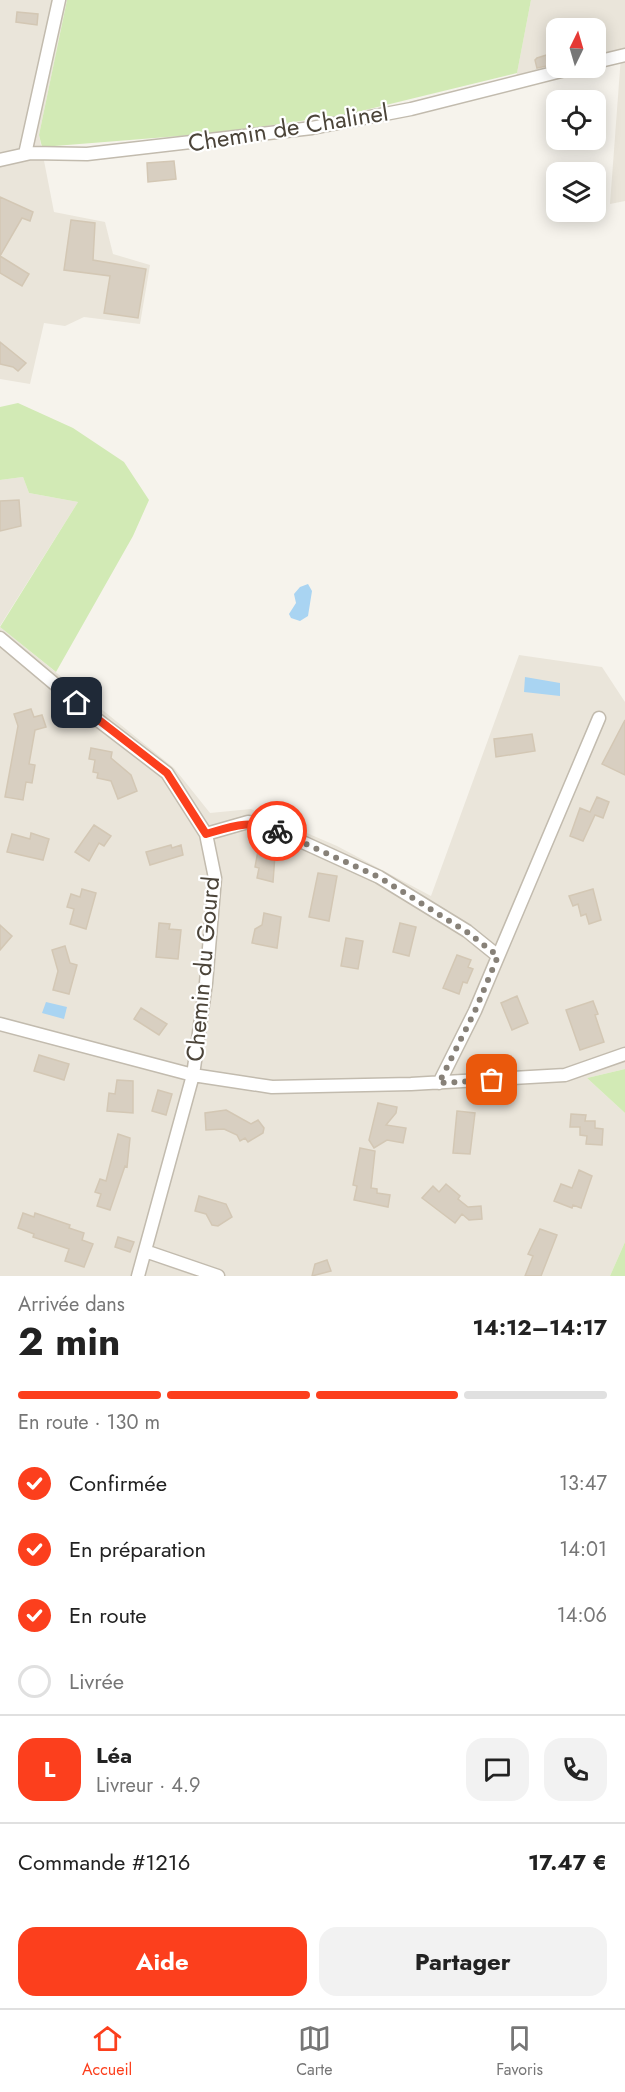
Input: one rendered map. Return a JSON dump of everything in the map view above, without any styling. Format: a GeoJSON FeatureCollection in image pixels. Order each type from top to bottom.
{"type":"FeatureCollection","features":[{"type":"Feature","properties":{"kind":"street"},"geometry":{"type":"LineString","coordinates":[[25,154],[59,0]]}},
{"type":"Feature","properties":{"kind":"street"},"geometry":{"type":"LineString","coordinates":[[606,60],[625,55]]}},
{"type":"Feature","properties":{"kind":"street","name":"Chemin de Chalinel"},"geometry":{"type":"LineString","coordinates":[[0,160],[25,154],[87,154],[312,129],[411,109],[546,75]]}},
{"type":"Feature","properties":{"kind":"street","name":"Chemin du Gourd"},"geometry":{"type":"LineString","coordinates":[[0,638],[94,717],[167,773],[206,834],[215,878],[207,983],[193,1076],[138,1276]]}},
{"type":"Feature","properties":{"kind":"street"},"geometry":{"type":"LineString","coordinates":[[439,1083],[475,1011],[599,718]]}},
{"type":"Feature","properties":{"kind":"street"},"geometry":{"type":"LineString","coordinates":[[206,834],[248,822],[263,824],[379,877],[467,932],[498,956]]}},
{"type":"Feature","properties":{"kind":"street"},"geometry":{"type":"LineString","coordinates":[[0,1024],[193,1076],[281,1088],[439,1083],[565,1075],[625,1054]]}},
{"type":"Feature","properties":{"kind":"street"},"geometry":{"type":"LineString","coordinates":[[145,1251],[218,1276]]}},
{"type":"Feature","properties":{"kind":"shaded area"},"geometry":{"type":"Polygon","coordinates":[[[0,0],[67,0],[39,135],[54,212],[105,222],[113,254],[150,265],[140,324],[84,317],[65,326],[44,323],[30,384],[0,379],[0,0]]]}},
{"type":"Feature","properties":{"kind":"shaded area"},"geometry":{"type":"Polygon","coordinates":[[[531,0],[625,0],[625,201],[610,204],[621,56],[606,60],[606,18],[546,18],[546,72],[515,83],[531,0]]]}},
{"type":"Feature","properties":{"kind":"shaded area"},"geometry":{"type":"Polygon","coordinates":[[[23,477],[29,493],[78,502],[0,626],[0,480],[23,477]]]}},
{"type":"Feature","properties":{"kind":"shaded area"},"geometry":{"type":"Polygon","coordinates":[[[0,627],[174,768],[210,813],[251,809],[337,846],[431,896],[519,655],[602,667],[625,702],[625,1069],[587,1078],[625,1113],[625,1242],[610,1276],[0,1276],[0,627]]]}},
{"type":"Feature","properties":{"kind":"green space"},"geometry":{"type":"Polygon","coordinates":[[[67,0],[531,0],[517,73],[349,114],[217,133],[42,147],[39,135],[67,0]]]}},
{"type":"Feature","properties":{"kind":"green space"},"geometry":{"type":"Polygon","coordinates":[[[18,403],[73,428],[124,462],[149,500],[133,536],[56,672],[0,627],[78,502],[29,493],[23,477],[0,480],[0,407],[18,403]]]}},
{"type":"Feature","properties":{"kind":"green space"},"geometry":{"type":"Polygon","coordinates":[[[625,1069],[625,1113],[587,1078],[625,1069]]]}},
{"type":"Feature","properties":{"kind":"green space"},"geometry":{"type":"Polygon","coordinates":[[[625,1242],[625,1276],[610,1276],[625,1242]]]}},
{"type":"Feature","properties":{"kind":"water"},"geometry":{"type":"Polygon","coordinates":[[[308,584],[312,591],[308,616],[300,621],[291,618],[289,614],[296,603],[294,594],[300,587],[308,584]]]}},
{"type":"Feature","properties":{"kind":"water"},"geometry":{"type":"Polygon","coordinates":[[[525,677],[560,683],[560,696],[524,692],[525,677]]]}},
{"type":"Feature","properties":{"kind":"water"},"geometry":{"type":"Polygon","coordinates":[[[46,1002],[67,1007],[64,1019],[42,1013],[46,1002]]]}},
{"type":"Feature","properties":{"kind":"building"},"geometry":{"type":"Polygon","coordinates":[[[17,12],[38,14],[37,25],[16,22],[17,12]]]}},
{"type":"Feature","properties":{"kind":"building"},"geometry":{"type":"Polygon","coordinates":[[[546,55],[546,66],[537,68],[535,60],[546,55]]]}},
{"type":"Feature","properties":{"kind":"building"},"geometry":{"type":"Polygon","coordinates":[[[174,161],[176,179],[148,182],[147,163],[174,161]]]}},
{"type":"Feature","properties":{"kind":"building"},"geometry":{"type":"Polygon","coordinates":[[[0,197],[33,212],[30,221],[22,218],[0,256],[0,197]]]}},
{"type":"Feature","properties":{"kind":"building"},"geometry":{"type":"Polygon","coordinates":[[[71,220],[95,223],[93,260],[146,269],[138,318],[104,313],[110,276],[64,270],[71,220]]]}},
{"type":"Feature","properties":{"kind":"building"},"geometry":{"type":"Polygon","coordinates":[[[0,256],[29,274],[22,286],[0,273],[0,256]]]}},
{"type":"Feature","properties":{"kind":"building"},"geometry":{"type":"Polygon","coordinates":[[[0,342],[26,363],[18,371],[13,367],[0,364],[0,342]]]}},
{"type":"Feature","properties":{"kind":"building"},"geometry":{"type":"Polygon","coordinates":[[[19,500],[21,526],[0,531],[0,501],[19,500]]]}},
{"type":"Feature","properties":{"kind":"building"},"geometry":{"type":"Polygon","coordinates":[[[31,709],[34,717],[42,715],[46,727],[35,730],[29,764],[35,765],[32,783],[26,782],[23,800],[5,797],[18,726],[14,714],[31,709]]]}},
{"type":"Feature","properties":{"kind":"building"},"geometry":{"type":"Polygon","coordinates":[[[625,720],[625,775],[602,764],[625,720]]]}},
{"type":"Feature","properties":{"kind":"building"},"geometry":{"type":"Polygon","coordinates":[[[532,734],[535,751],[496,757],[494,739],[532,734]]]}},
{"type":"Feature","properties":{"kind":"building"},"geometry":{"type":"Polygon","coordinates":[[[91,748],[112,752],[111,758],[131,775],[137,791],[118,799],[111,781],[97,778],[98,773],[93,772],[95,760],[89,759],[91,748]]]}},
{"type":"Feature","properties":{"kind":"building"},"geometry":{"type":"Polygon","coordinates":[[[597,797],[609,802],[603,818],[595,815],[583,841],[570,836],[580,808],[590,812],[597,797]]]}},
{"type":"Feature","properties":{"kind":"building"},"geometry":{"type":"Polygon","coordinates":[[[94,825],[111,836],[104,846],[99,843],[89,861],[75,852],[94,825]]]}},
{"type":"Feature","properties":{"kind":"building"},"geometry":{"type":"Polygon","coordinates":[[[31,833],[49,839],[43,860],[7,852],[12,834],[30,839],[31,833]]]}},
{"type":"Feature","properties":{"kind":"building"},"geometry":{"type":"Polygon","coordinates":[[[171,845],[172,848],[181,845],[183,855],[150,865],[146,852],[171,845]]]}},
{"type":"Feature","properties":{"kind":"building"},"geometry":{"type":"Polygon","coordinates":[[[258,851],[275,855],[273,882],[257,878],[259,868],[255,867],[258,851]]]}},
{"type":"Feature","properties":{"kind":"building"},"geometry":{"type":"Polygon","coordinates":[[[318,873],[337,876],[329,921],[309,917],[318,873]]]}},
{"type":"Feature","properties":{"kind":"building"},"geometry":{"type":"Polygon","coordinates":[[[82,889],[96,893],[86,929],[70,924],[74,909],[67,907],[71,894],[80,897],[82,889]]]}},
{"type":"Feature","properties":{"kind":"building"},"geometry":{"type":"Polygon","coordinates":[[[593,889],[601,920],[589,924],[586,914],[581,916],[578,904],[573,906],[569,896],[593,889]]]}},
{"type":"Feature","properties":{"kind":"building"},"geometry":{"type":"Polygon","coordinates":[[[264,913],[281,917],[277,948],[252,943],[255,929],[262,925],[264,913]]]}},
{"type":"Feature","properties":{"kind":"building"},"geometry":{"type":"Polygon","coordinates":[[[159,923],[170,924],[169,929],[181,930],[178,959],[156,957],[159,923]]]}},
{"type":"Feature","properties":{"kind":"building"},"geometry":{"type":"Polygon","coordinates":[[[400,923],[416,927],[409,956],[393,952],[400,923]]]}},
{"type":"Feature","properties":{"kind":"building"},"geometry":{"type":"Polygon","coordinates":[[[0,925],[12,936],[0,950],[0,925]]]}},
{"type":"Feature","properties":{"kind":"building"},"geometry":{"type":"Polygon","coordinates":[[[346,938],[363,941],[358,969],[341,966],[346,938]]]}},
{"type":"Feature","properties":{"kind":"building"},"geometry":{"type":"Polygon","coordinates":[[[65,946],[70,963],[77,965],[69,994],[53,990],[58,971],[52,950],[65,946]]]}},
{"type":"Feature","properties":{"kind":"building"},"geometry":{"type":"Polygon","coordinates":[[[457,955],[471,960],[468,967],[473,969],[467,983],[463,982],[459,994],[443,988],[457,955]]]}},
{"type":"Feature","properties":{"kind":"building"},"geometry":{"type":"Polygon","coordinates":[[[517,996],[528,1023],[512,1030],[501,1003],[517,996]]]}},
{"type":"Feature","properties":{"kind":"building"},"geometry":{"type":"Polygon","coordinates":[[[593,1001],[604,1042],[580,1050],[566,1010],[593,1001]]]}},
{"type":"Feature","properties":{"kind":"building"},"geometry":{"type":"Polygon","coordinates":[[[141,1008],[167,1024],[159,1035],[134,1019],[141,1008]]]}},
{"type":"Feature","properties":{"kind":"building"},"geometry":{"type":"Polygon","coordinates":[[[39,1055],[69,1064],[64,1080],[34,1071],[39,1055]]]}},
{"type":"Feature","properties":{"kind":"building"},"geometry":{"type":"Polygon","coordinates":[[[117,1080],[133,1081],[133,1113],[107,1111],[109,1093],[115,1094],[117,1080]]]}},
{"type":"Feature","properties":{"kind":"building"},"geometry":{"type":"Polygon","coordinates":[[[158,1090],[172,1094],[166,1115],[152,1111],[158,1090]]]}},
{"type":"Feature","properties":{"kind":"building"},"geometry":{"type":"Polygon","coordinates":[[[378,1103],[397,1107],[396,1113],[386,1125],[406,1128],[403,1143],[387,1140],[374,1148],[369,1140],[378,1103]]]}},
{"type":"Feature","properties":{"kind":"building"},"geometry":{"type":"Polygon","coordinates":[[[226,1110],[251,1124],[258,1120],[264,1128],[263,1133],[248,1142],[245,1138],[240,1141],[237,1135],[224,1129],[206,1130],[205,1113],[226,1110]]]}},
{"type":"Feature","properties":{"kind":"building"},"geometry":{"type":"Polygon","coordinates":[[[457,1111],[475,1113],[470,1154],[453,1153],[457,1111]]]}},
{"type":"Feature","properties":{"kind":"building"},"geometry":{"type":"Polygon","coordinates":[[[571,1114],[586,1115],[585,1121],[595,1121],[595,1128],[603,1129],[602,1145],[586,1144],[587,1136],[580,1135],[580,1127],[570,1127],[571,1114]]]}},
{"type":"Feature","properties":{"kind":"building"},"geometry":{"type":"Polygon","coordinates":[[[118,1134],[130,1138],[127,1167],[125,1166],[110,1210],[97,1206],[101,1194],[95,1192],[100,1179],[106,1181],[118,1134]]]}},
{"type":"Feature","properties":{"kind":"building"},"geometry":{"type":"Polygon","coordinates":[[[360,1148],[375,1151],[371,1188],[377,1189],[377,1193],[390,1195],[388,1207],[354,1200],[357,1186],[353,1185],[360,1148]]]}},
{"type":"Feature","properties":{"kind":"building"},"geometry":{"type":"Polygon","coordinates":[[[579,1170],[592,1176],[581,1208],[573,1205],[572,1208],[554,1201],[561,1184],[572,1188],[579,1170]]]}},
{"type":"Feature","properties":{"kind":"building"},"geometry":{"type":"Polygon","coordinates":[[[446,1184],[460,1196],[458,1199],[468,1207],[481,1206],[482,1219],[469,1220],[462,1214],[455,1223],[422,1198],[433,1186],[439,1192],[446,1184]]]}},
{"type":"Feature","properties":{"kind":"building"},"geometry":{"type":"Polygon","coordinates":[[[199,1196],[226,1204],[232,1217],[218,1226],[212,1225],[206,1214],[195,1211],[199,1196]]]}},
{"type":"Feature","properties":{"kind":"building"},"geometry":{"type":"Polygon","coordinates":[[[23,1213],[34,1217],[35,1213],[70,1225],[69,1228],[84,1233],[82,1240],[93,1244],[84,1267],[65,1261],[69,1249],[33,1237],[34,1234],[18,1228],[23,1213]]]}},
{"type":"Feature","properties":{"kind":"building"},"geometry":{"type":"Polygon","coordinates":[[[540,1229],[557,1235],[541,1276],[525,1276],[533,1256],[528,1254],[540,1229]]]}},
{"type":"Feature","properties":{"kind":"building"},"geometry":{"type":"Polygon","coordinates":[[[118,1237],[134,1242],[130,1252],[115,1247],[118,1237]]]}},
{"type":"Feature","properties":{"kind":"building"},"geometry":{"type":"Polygon","coordinates":[[[327,1260],[331,1271],[312,1276],[315,1264],[327,1260]]]}},
{"type":"Feature","properties":{"kind":"way so far"},"geometry":{"type":"LineString","coordinates":[[277,831],[379,877],[467,932],[498,956],[475,1011],[439,1083],[492,1080]]}},
{"type":"Feature","properties":{"kind":"route"},"geometry":{"type":"LineString","coordinates":[[77,703],[167,773],[206,834],[248,822],[263,824],[277,831]]}}]}
